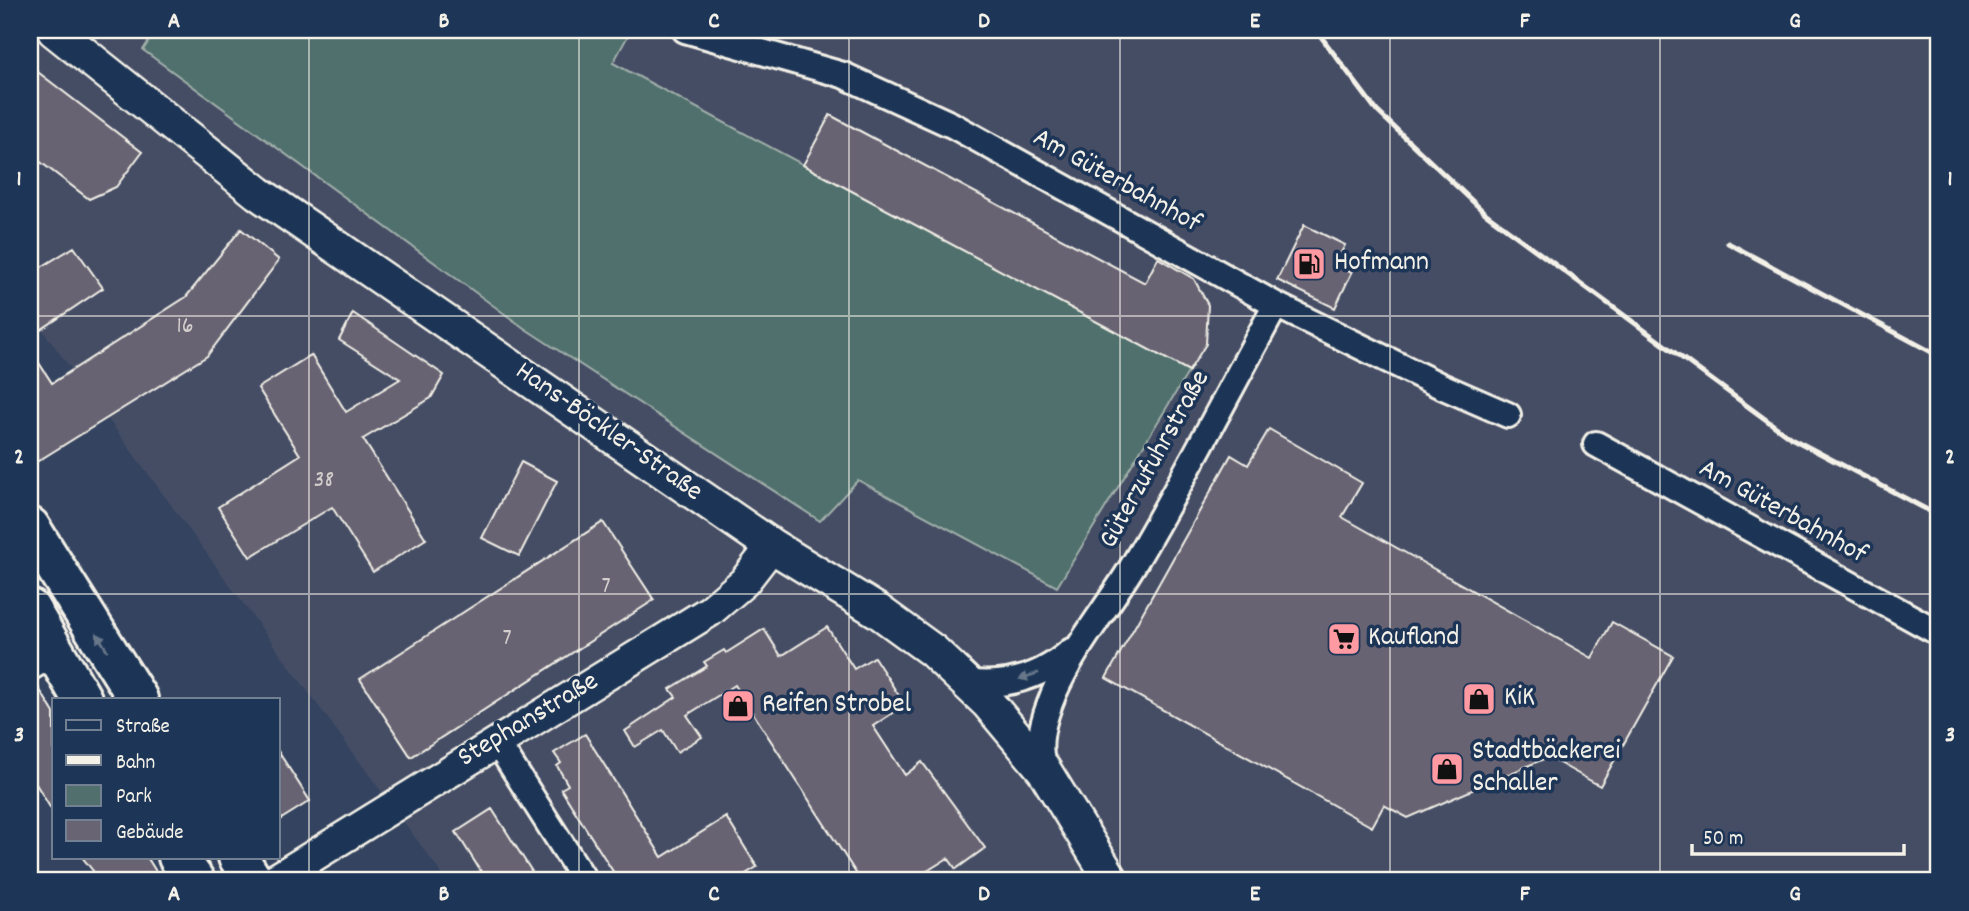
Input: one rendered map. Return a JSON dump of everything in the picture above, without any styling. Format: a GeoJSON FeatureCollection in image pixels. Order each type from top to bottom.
{"type":"FeatureCollection","features":[{"type":"Feature","properties":{"kind":"main road","name":"Hans-Böckler-Straße"},"geometry":{"type":"LineString","coordinates":[[54,30],[258,192],[772,546],[878,611],[966,682],[1013,730],[1044,770],[1112,881]]}},
{"type":"Feature","properties":{"kind":"main road"},"geometry":{"type":"LineString","coordinates":[[30,527],[137,698]]}},
{"type":"Feature","properties":{"kind":"main road"},"geometry":{"type":"LineString","coordinates":[[30,609],[43,661],[81,698]]}},
{"type":"Feature","properties":{"kind":"main road"},"geometry":{"type":"LineString","coordinates":[[179,858],[195,881]]}},
{"type":"Feature","properties":{"kind":"main road"},"geometry":{"type":"LineString","coordinates":[[239,858],[253,881]]}},
{"type":"Feature","properties":{"kind":"street","name":"Am Güterbahnhof"},"geometry":{"type":"LineString","coordinates":[[685,30],[843,75],[952,125],[1276,305],[1439,385],[1508,415]]}},
{"type":"Feature","properties":{"kind":"street","name":"Güterzufuhrstraße"},"geometry":{"type":"LineString","coordinates":[[1044,770],[1040,748],[1046,715],[1082,641],[1135,563],[1276,305]]}},
{"type":"Feature","properties":{"kind":"street","name":"Am Güterbahnhof"},"geometry":{"type":"LineString","coordinates":[[1596,444],[1939,634]]}},
{"type":"Feature","properties":{"kind":"street","name":"Stephanstraße"},"geometry":{"type":"LineString","coordinates":[[273,881],[710,611],[744,582],[772,546]]}},
{"type":"Feature","properties":{"kind":"street","name":"Güterzufuhrstraße"},"geometry":{"type":"LineString","coordinates":[[966,682],[993,684],[1037,674],[1052,667],[1082,641]]}},
{"type":"Feature","properties":{"kind":"street"},"geometry":{"type":"LineString","coordinates":[[496,741],[585,881]]}},
{"type":"Feature","properties":{"kind":"shaded area"},"geometry":{"type":"Polygon","coordinates":[[[30,30],[156,30],[143,50],[524,328],[819,521],[858,480],[1057,587],[1189,371],[613,63],[631,30],[1939,30],[1939,881],[447,881],[30,313],[30,30]]]}},
{"type":"Feature","properties":{"kind":"green space"},"geometry":{"type":"Polygon","coordinates":[[[156,30],[631,30],[613,63],[1189,371],[1057,587],[858,480],[820,521],[524,328],[143,50],[156,30]]]}},
{"type":"Feature","properties":{"kind":"building"},"geometry":{"type":"Polygon","coordinates":[[[30,66],[142,152],[116,187],[89,199],[30,154],[30,66]]]}},
{"type":"Feature","properties":{"kind":"building"},"geometry":{"type":"Polygon","coordinates":[[[830,115],[1145,283],[1158,258],[1194,279],[1208,305],[1206,344],[1189,371],[803,165],[830,115]]]}},
{"type":"Feature","properties":{"kind":"building"},"geometry":{"type":"Polygon","coordinates":[[[1304,225],[1345,245],[1335,265],[1352,272],[1335,308],[1277,280],[1304,225]]]}},
{"type":"Feature","properties":{"kind":"building"},"geometry":{"type":"Polygon","coordinates":[[[241,229],[279,260],[207,356],[30,466],[30,349],[52,383],[186,297],[241,229]]]}},
{"type":"Feature","properties":{"kind":"building"},"geometry":{"type":"Polygon","coordinates":[[[74,247],[103,288],[30,337],[30,274],[74,247]]]}},
{"type":"Feature","properties":{"kind":"building"},"geometry":{"type":"Polygon","coordinates":[[[353,313],[444,375],[431,398],[363,439],[426,539],[373,572],[332,507],[250,557],[218,507],[300,455],[258,388],[311,355],[346,412],[400,379],[339,340],[353,313]]]}},
{"type":"Feature","properties":{"kind":"building","name":"Kaufland"},"geometry":{"type":"Polygon","coordinates":[[[1269,429],[1362,483],[1342,517],[1592,658],[1612,622],[1673,656],[1600,786],[1548,757],[1408,818],[1384,805],[1372,827],[1106,678],[1231,455],[1248,465],[1269,429]]]}},
{"type":"Feature","properties":{"kind":"building"},"geometry":{"type":"Polygon","coordinates":[[[521,462],[557,481],[519,556],[482,538],[521,462]]]}},
{"type":"Feature","properties":{"kind":"building"},"geometry":{"type":"Polygon","coordinates":[[[603,522],[654,600],[411,757],[360,679],[603,522]]]}},
{"type":"Feature","properties":{"kind":"building"},"geometry":{"type":"Polygon","coordinates":[[[827,627],[854,669],[874,657],[905,705],[873,726],[905,775],[922,762],[985,848],[956,869],[948,858],[911,881],[861,881],[735,685],[687,715],[702,737],[677,752],[663,730],[635,747],[625,731],[676,697],[670,689],[707,666],[704,662],[724,650],[726,653],[764,629],[781,656],[827,627]]]}},
{"type":"Feature","properties":{"kind":"building"},"geometry":{"type":"Polygon","coordinates":[[[35,682],[52,710],[52,811],[30,774],[30,683],[35,682]]]}},
{"type":"Feature","properties":{"kind":"building"},"geometry":{"type":"Polygon","coordinates":[[[585,734],[662,857],[726,817],[757,867],[734,881],[619,881],[561,789],[568,785],[557,766],[561,763],[554,753],[585,734]]]}},
{"type":"Feature","properties":{"kind":"building"},"geometry":{"type":"Polygon","coordinates":[[[280,754],[310,801],[280,820],[280,754]]]}},
{"type":"Feature","properties":{"kind":"building"},"geometry":{"type":"Polygon","coordinates":[[[492,809],[538,881],[487,881],[456,832],[492,809]]]}},
{"type":"Feature","properties":{"kind":"building"},"geometry":{"type":"Polygon","coordinates":[[[83,858],[148,858],[162,881],[101,881],[83,858]]]}},
{"type":"Feature","properties":{"kind":"railway"},"geometry":{"type":"LineString","coordinates":[[1316,30],[1377,111],[1485,213],[1791,438],[1939,516]]}},
{"type":"Feature","properties":{"kind":"railway"},"geometry":{"type":"LineString","coordinates":[[1728,243],[1939,356]]}},
{"type":"Feature","properties":{"kind":"place","name":"Hofmann"},"geometry":{"type":"Point","coordinates":[1309,264]}},
{"type":"Feature","properties":{"kind":"place","name":"Kaufland"},"geometry":{"type":"Point","coordinates":[1344,639]}},
{"type":"Feature","properties":{"kind":"place","name":"KiK"},"geometry":{"type":"Point","coordinates":[1479,699]}},
{"type":"Feature","properties":{"kind":"place","name":"Reifen Strobel"},"geometry":{"type":"Point","coordinates":[738,706]}},
{"type":"Feature","properties":{"kind":"place","name":"Stadtbäckerei Schaller"},"geometry":{"type":"Point","coordinates":[1447,769]}}]}
